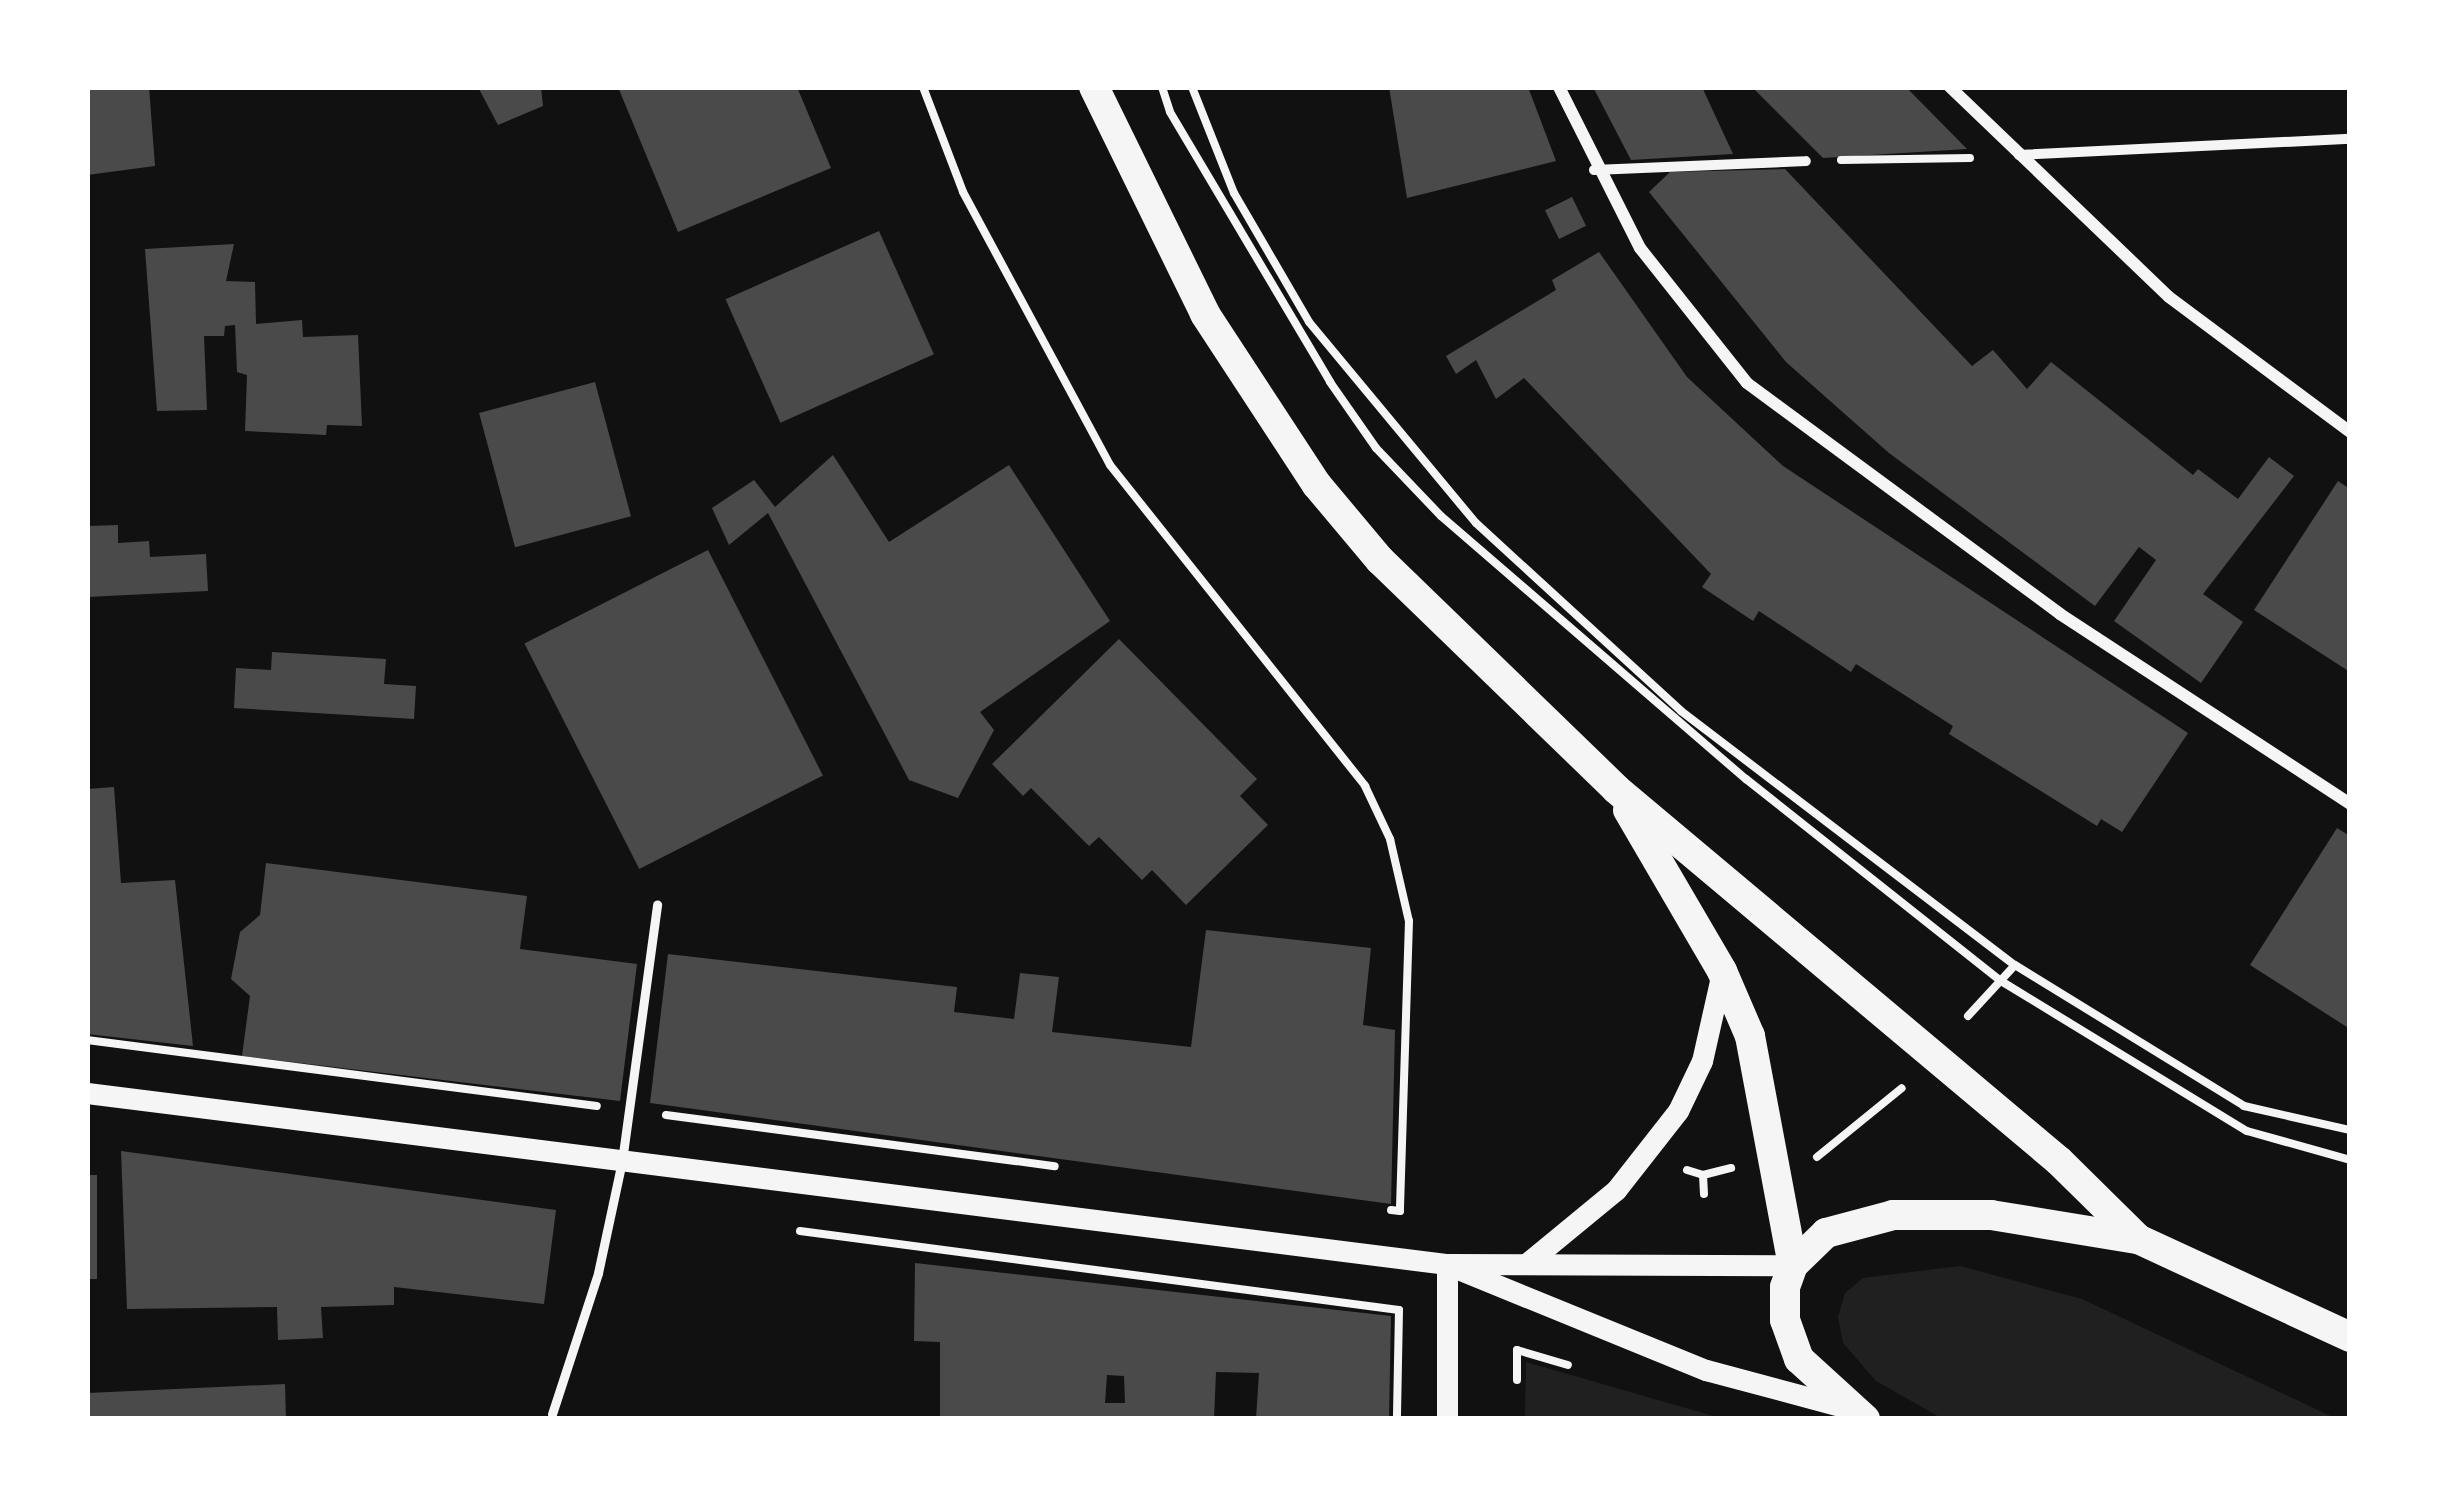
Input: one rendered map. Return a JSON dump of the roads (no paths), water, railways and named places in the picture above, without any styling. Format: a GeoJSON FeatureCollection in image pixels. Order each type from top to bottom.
{"type":"FeatureCollection","features":[{"type":"Feature","properties":{"kind":"main road"},"geometry":{"type":"LineString","coordinates":[[1094,87],[1205,314],[1317,485],[1436,618],[1616,789],[2059,1161],[2138,1238]]}},
{"type":"Feature","properties":{"kind":"main road"},"geometry":{"type":"LineString","coordinates":[[1616,789],[1722,971],[1760,1067],[1793,1265],[1784,1304],[1791,1342],[1814,1381],[1854,1413]]}},
{"type":"Feature","properties":{"kind":"main road"},"geometry":{"type":"LineString","coordinates":[[1793,1265],[1826,1233],[1893,1215],[1991,1215],[2138,1238],[2350,1337]]}},
{"type":"Feature","properties":{"kind":"street"},"geometry":{"type":"LineString","coordinates":[[1559,87],[1594,170],[1682,307],[1764,398],[2060,614],[2350,804]]}},
{"type":"Feature","properties":{"kind":"street"},"geometry":{"type":"LineString","coordinates":[[1950,87],[2169,297],[2350,432]]}},
{"type":"Feature","properties":{"kind":"street"},"geometry":{"type":"LineString","coordinates":[[2019,155],[2350,139]]}},
{"type":"Feature","properties":{"kind":"street"},"geometry":{"type":"LineString","coordinates":[[1594,170],[1806,160]]}},
{"type":"Feature","properties":{"kind":"street"},"geometry":{"type":"LineString","coordinates":[[1525,1264],[1616,1190],[1678,1111],[1702,1061],[1722,971]]}},
{"type":"Feature","properties":{"kind":"street"},"geometry":{"type":"LineString","coordinates":[[87,1093],[1447,1264],[1793,1265]]}},
{"type":"Feature","properties":{"kind":"street"},"geometry":{"type":"LineString","coordinates":[[1447,1264],[1706,1370],[1854,1413]]}},
{"type":"Feature","properties":{"kind":"street"},"geometry":{"type":"LineString","coordinates":[[1447,1264],[1447,1419]]}},
{"type":"Feature","properties":{"kind":"lane"},"geometry":{"type":"LineString","coordinates":[[551,1414],[598,1273],[622,1161],[658,904]]}}]}
